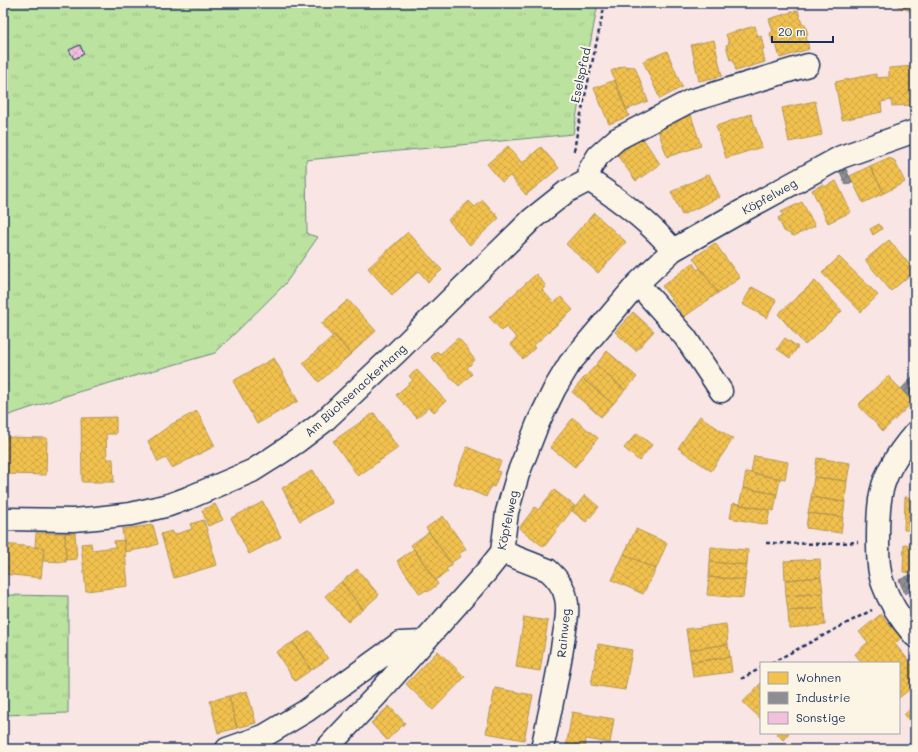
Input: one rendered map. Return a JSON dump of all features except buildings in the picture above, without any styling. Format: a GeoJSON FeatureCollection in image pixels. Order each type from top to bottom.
{"type":"FeatureCollection","features":[{"type":"Feature","properties":{"kind":"street"},"geometry":{"type":"LineString","coordinates":[[673,250],[662,237],[640,217],[616,198],[589,180],[590,169],[598,156],[617,139],[690,101],[808,65]]}},
{"type":"Feature","properties":{"kind":"street","name":"Köpfelweg"},"geometry":{"type":"LineString","coordinates":[[326,749],[376,696],[502,552],[507,512],[518,474],[538,423],[555,388],[570,363],[637,284],[673,250],[841,158],[915,131]]}},
{"type":"Feature","properties":{"kind":"street","name":"Am Büchsenackerhang"},"geometry":{"type":"LineString","coordinates":[[3,520],[73,520],[131,514],[182,501],[252,471],[298,441],[323,422],[398,351],[532,219],[566,192],[589,180]]}},
{"type":"Feature","properties":{"kind":"street"},"geometry":{"type":"LineString","coordinates":[[637,284],[685,337],[721,391]]}},
{"type":"Feature","properties":{"kind":"street"},"geometry":{"type":"LineString","coordinates":[[915,433],[891,467],[885,481],[880,498],[878,549],[880,570],[883,584],[888,596],[898,615],[915,636]]}},
{"type":"Feature","properties":{"kind":"street","name":"Rainweg"},"geometry":{"type":"LineString","coordinates":[[502,552],[548,570],[559,581],[567,600],[567,611],[560,661],[542,749]]}},
{"type":"Feature","properties":{"kind":"street"},"geometry":{"type":"LineString","coordinates":[[227,749],[264,736],[306,711],[400,643],[423,642]]}},
{"type":"Feature","properties":{"kind":"path","name":"Eselspfad"},"geometry":{"type":"LineString","coordinates":[[574,151],[605,3]]}},
{"type":"Feature","properties":{"kind":"path"},"geometry":{"type":"LineString","coordinates":[[3,144],[3,166]]}},
{"type":"Feature","properties":{"kind":"path"},"geometry":{"type":"LineString","coordinates":[[766,543],[823,544],[862,541]]}},
{"type":"Feature","properties":{"kind":"path"},"geometry":{"type":"LineString","coordinates":[[773,662],[878,607]]}},
{"type":"Feature","properties":{"kind":"path"},"geometry":{"type":"LineString","coordinates":[[741,679],[760,669]]}},
{"type":"Feature","properties":{"kind":"green space"},"geometry":{"type":"Polygon","coordinates":[[[3,3],[598,3],[573,134],[306,160],[307,234],[318,237],[285,284],[215,353],[78,392],[3,417],[3,3]]]}},
{"type":"Feature","properties":{"kind":"green space"},"geometry":{"type":"Polygon","coordinates":[[[3,595],[68,596],[68,713],[3,715],[3,595]]]}}]}
